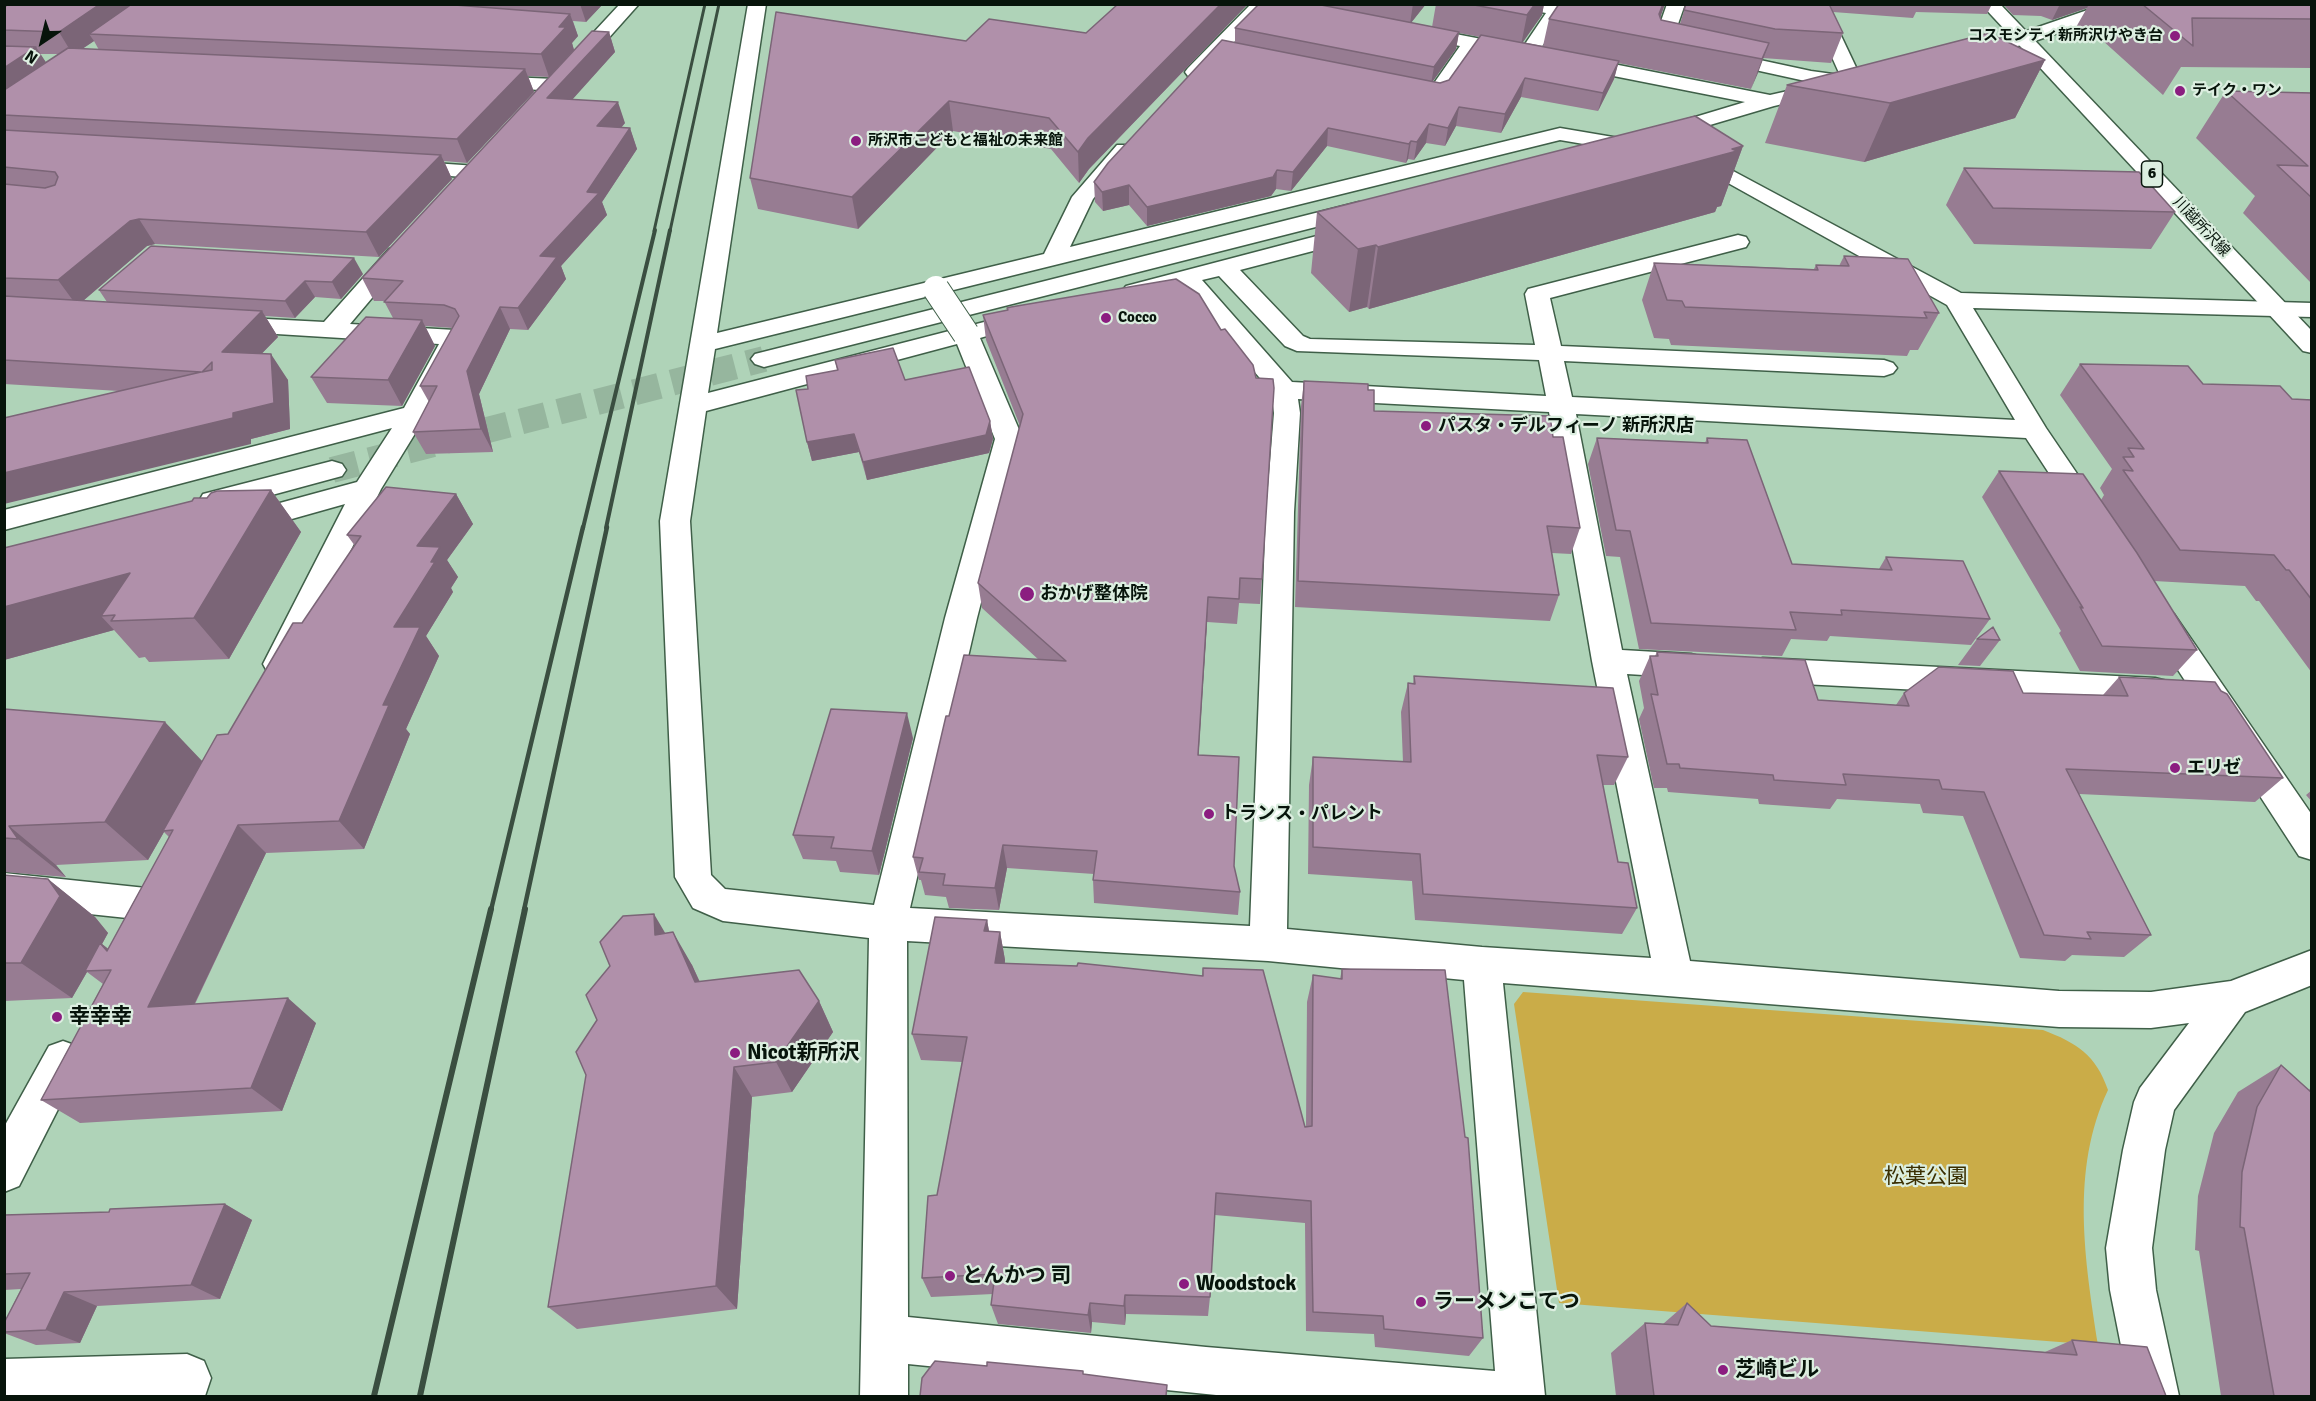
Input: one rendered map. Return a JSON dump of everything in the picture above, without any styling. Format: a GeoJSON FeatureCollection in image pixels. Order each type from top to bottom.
{"type":"FeatureCollection","features":[{"type":"Feature","properties":{"kind":"street"},"geometry":{"type":"LineString","coordinates":[[532,111],[555,85],[593,31],[630,4]]}},
{"type":"Feature","properties":{"kind":"street"},"geometry":{"type":"LineString","coordinates":[[757,4],[701,345],[675,521],[693,877],[703,896],[719,904],[740,909],[888,923],[1268,944],[1482,964],[1674,976],[2059,1009],[2151,1010],[2231,999],[2312,967]]}},
{"type":"Feature","properties":{"kind":"street"},"geometry":{"type":"LineString","coordinates":[[1526,4],[1557,10],[1528,53]]}},
{"type":"Feature","properties":{"kind":"street"},"geometry":{"type":"LineString","coordinates":[[1676,4],[1662,44],[1811,77],[1852,82]]}},
{"type":"Feature","properties":{"kind":"street"},"geometry":{"type":"LineString","coordinates":[[1817,4],[1852,82]]}},
{"type":"Feature","properties":{"kind":"street","name":"川越所沢線"},"geometry":{"type":"LineString","coordinates":[[1990,4],[2312,346]]}},
{"type":"Feature","properties":{"kind":"street"},"geometry":{"type":"LineString","coordinates":[[1944,59],[2022,39],[2124,4]]}},
{"type":"Feature","properties":{"kind":"street"},"geometry":{"type":"LineString","coordinates":[[1181,86],[1217,49],[1270,5]]}},
{"type":"Feature","properties":{"kind":"street"},"geometry":{"type":"LineString","coordinates":[[1393,28],[1422,25],[1472,43],[1769,101]]}},
{"type":"Feature","properties":{"kind":"street"},"geometry":{"type":"LineString","coordinates":[[1390,84],[1437,93],[1472,43]]}},
{"type":"Feature","properties":{"kind":"street"},"geometry":{"type":"LineString","coordinates":[[1217,49],[1240,54]]}},
{"type":"Feature","properties":{"kind":"street"},"geometry":{"type":"LineString","coordinates":[[1577,158],[1769,101],[1875,76]]}},
{"type":"Feature","properties":{"kind":"street"},"geometry":{"type":"LineString","coordinates":[[472,82],[555,85]]}},
{"type":"Feature","properties":{"kind":"street"},"geometry":{"type":"LineString","coordinates":[[701,345],[936,290],[1560,134],[1619,144]]}},
{"type":"Feature","properties":{"kind":"street"},"geometry":{"type":"LineString","coordinates":[[1656,135],[1956,300],[2312,310]]}},
{"type":"Feature","properties":{"kind":"street"},"geometry":{"type":"LineString","coordinates":[[1053,259],[1083,197],[1135,136]]}},
{"type":"Feature","properties":{"kind":"street"},"geometry":{"type":"LineString","coordinates":[[382,166],[485,163],[452,197]]}},
{"type":"Feature","properties":{"kind":"street"},"geometry":{"type":"LineString","coordinates":[[765,359],[1377,205]]}},
{"type":"Feature","properties":{"kind":"street"},"geometry":{"type":"LineString","coordinates":[[1117,295],[1370,229]]}},
{"type":"Feature","properties":{"kind":"street"},"geometry":{"type":"LineString","coordinates":[[331,330],[374,266],[419,232]]}},
{"type":"Feature","properties":{"kind":"street"},"geometry":{"type":"LineString","coordinates":[[1674,976],[1608,662],[1551,353],[1537,294],[1738,242]]}},
{"type":"Feature","properties":{"kind":"street"},"geometry":{"type":"LineString","coordinates":[[1225,268],[1294,341],[1306,346],[1551,353],[1884,368]]}},
{"type":"Feature","properties":{"kind":"street"},"geometry":{"type":"LineString","coordinates":[[1186,278],[1284,390],[1287,412],[1280,512],[1268,944]]}},
{"type":"Feature","properties":{"kind":"street"},"geometry":{"type":"LineString","coordinates":[[884,1396],[888,923],[958,629],[1009,439],[966,334],[936,290]]}},
{"type":"Feature","properties":{"kind":"street"},"geometry":{"type":"LineString","coordinates":[[1956,300],[2034,430],[2100,527]]}},
{"type":"Feature","properties":{"kind":"street"},"geometry":{"type":"LineString","coordinates":[[202,322],[455,338],[414,414],[368,489],[264,691]]}},
{"type":"Feature","properties":{"kind":"street"},"geometry":{"type":"LineString","coordinates":[[692,406],[1012,322]]}},
{"type":"Feature","properties":{"kind":"street"},"geometry":{"type":"LineString","coordinates":[[1284,390],[2034,430]]}},
{"type":"Feature","properties":{"kind":"street"},"geometry":{"type":"LineString","coordinates":[[4,520],[414,414]]}},
{"type":"Feature","properties":{"kind":"street"},"geometry":{"type":"LineString","coordinates":[[185,508],[332,470]]}},
{"type":"Feature","properties":{"kind":"street"},"geometry":{"type":"LineString","coordinates":[[220,529],[368,489]]}},
{"type":"Feature","properties":{"kind":"street"},"geometry":{"type":"LineString","coordinates":[[2152,605],[2312,845]]}},
{"type":"Feature","properties":{"kind":"street"},"geometry":{"type":"LineString","coordinates":[[1608,662],[2211,693]]}},
{"type":"Feature","properties":{"kind":"street"},"geometry":{"type":"LineString","coordinates":[[4,889],[144,908]]}},
{"type":"Feature","properties":{"kind":"street"},"geometry":{"type":"LineString","coordinates":[[1482,964],[1521,1396]]}},
{"type":"Feature","properties":{"kind":"street"},"geometry":{"type":"LineString","coordinates":[[2155,1396],[2133,1290],[2128,1248],[2144,1150],[2155,1102],[2231,999]]}},
{"type":"Feature","properties":{"kind":"street"},"geometry":{"type":"LineString","coordinates":[[4,1171],[75,1037]]}},
{"type":"Feature","properties":{"kind":"street"},"geometry":{"type":"LineString","coordinates":[[885,1338],[1205,1384],[1510,1396]]}},
{"type":"Feature","properties":{"kind":"street"},"geometry":{"type":"LineString","coordinates":[[4,1383],[187,1378],[181,1396]]}},
{"type":"Feature","properties":{"kind":"green space","name":"松葉公園"},"geometry":{"type":"Polygon","coordinates":[[[1523,992],[2043,1030],[2075,1045],[2098,1068],[2108,1090],[2096,1120],[2085,1184],[2085,1248],[2098,1345],[1559,1303],[1514,1004],[1523,992]]]}},
{"type":"Feature","properties":{"kind":"building"},"geometry":{"type":"Polygon","coordinates":[[[9,4],[100,4],[59,32],[4,30],[4,7],[9,4]]]}},
{"type":"Feature","properties":{"kind":"building"},"geometry":{"type":"Polygon","coordinates":[[[132,4],[442,4],[570,14],[559,27],[566,27],[541,54],[89,34],[132,4]]]}},
{"type":"Feature","properties":{"kind":"building"},"geometry":{"type":"Polygon","coordinates":[[[1118,4],[1221,4],[1088,138],[1078,152],[1049,118],[949,101],[852,197],[750,178],[776,12],[966,41],[989,19],[1086,33],[1118,4]]]}},
{"type":"Feature","properties":{"kind":"building"},"geometry":{"type":"Polygon","coordinates":[[[1259,4],[1316,4],[1459,32],[1434,67],[1235,28],[1259,4]]]}},
{"type":"Feature","properties":{"kind":"building"},"geometry":{"type":"Polygon","coordinates":[[[1469,4],[1535,4],[1527,15],[1469,4]]]}},
{"type":"Feature","properties":{"kind":"building"},"geometry":{"type":"Polygon","coordinates":[[[1559,4],[1663,4],[1659,14],[1661,20],[1769,43],[1762,59],[1549,19],[1559,4]]]}},
{"type":"Feature","properties":{"kind":"building"},"geometry":{"type":"Polygon","coordinates":[[[1686,4],[1829,4],[1843,33],[1775,29],[1684,10],[1686,4]]]}},
{"type":"Feature","properties":{"kind":"building"},"geometry":{"type":"Polygon","coordinates":[[[2142,4],[2312,4],[2312,19],[2192,18],[2193,46],[2142,4]]]}},
{"type":"Feature","properties":{"kind":"building"},"geometry":{"type":"Polygon","coordinates":[[[592,31],[609,32],[547,98],[618,102],[597,126],[630,128],[587,192],[599,193],[540,256],[557,257],[518,308],[500,307],[467,371],[481,429],[413,432],[437,386],[420,386],[459,316],[455,309],[444,305],[384,302],[403,281],[362,278],[592,31]]]}},
{"type":"Feature","properties":{"kind":"building"},"geometry":{"type":"Polygon","coordinates":[[[1989,33],[2045,60],[1890,103],[1787,85],[1989,33]]]}},
{"type":"Feature","properties":{"kind":"building"},"geometry":{"type":"Polygon","coordinates":[[[1481,35],[1619,61],[1603,93],[1525,78],[1505,114],[1459,107],[1448,128],[1429,124],[1417,142],[1411,141],[1409,144],[1328,128],[1293,172],[1277,170],[1273,177],[1147,207],[1129,185],[1102,192],[1094,182],[1108,163],[1222,40],[1440,83],[1449,80],[1481,35]]]}},
{"type":"Feature","properties":{"kind":"building"},"geometry":{"type":"Polygon","coordinates":[[[4,46],[36,47],[4,68],[4,46]]]}},
{"type":"Feature","properties":{"kind":"building"},"geometry":{"type":"Polygon","coordinates":[[[68,48],[525,69],[457,139],[4,115],[4,90],[68,48]]]}},
{"type":"Feature","properties":{"kind":"building"},"geometry":{"type":"Polygon","coordinates":[[[2226,91],[2312,93],[2312,198],[2277,165],[2308,166],[2226,91]]]}},
{"type":"Feature","properties":{"kind":"building"},"geometry":{"type":"Polygon","coordinates":[[[1695,116],[1743,146],[1732,149],[1737,151],[1378,247],[1376,245],[1358,249],[1317,212],[1695,116]]]}},
{"type":"Feature","properties":{"kind":"building"},"geometry":{"type":"Polygon","coordinates":[[[4,130],[441,155],[366,232],[139,219],[130,221],[58,280],[4,278],[4,184],[45,188],[55,185],[58,177],[55,172],[4,167],[4,130]]]}},
{"type":"Feature","properties":{"kind":"building"},"geometry":{"type":"Polygon","coordinates":[[[1964,168],[2139,172],[2175,212],[1993,208],[1964,168]]]}},
{"type":"Feature","properties":{"kind":"building"},"geometry":{"type":"Polygon","coordinates":[[[151,246],[354,258],[332,282],[305,281],[285,301],[99,290],[151,246]]]}},
{"type":"Feature","properties":{"kind":"building"},"geometry":{"type":"Polygon","coordinates":[[[1844,256],[1908,259],[1939,313],[1924,312],[1927,318],[1685,307],[1682,301],[1667,300],[1654,263],[1818,270],[1816,265],[1849,266],[1844,256]]]}},
{"type":"Feature","properties":{"kind":"building"},"geometry":{"type":"Polygon","coordinates":[[[1176,279],[1199,294],[1221,330],[1225,329],[1253,365],[1256,378],[1273,379],[1274,388],[1262,579],[1240,578],[1239,599],[1208,597],[1198,755],[1239,757],[1234,866],[1240,892],[1093,880],[1097,851],[1003,845],[995,888],[943,885],[945,874],[919,872],[923,858],[913,857],[946,716],[949,716],[964,655],[1066,661],[978,583],[1023,414],[983,315],[1008,310],[1007,308],[1011,307],[1176,279]]]}},
{"type":"Feature","properties":{"kind":"building"},"geometry":{"type":"Polygon","coordinates":[[[4,296],[262,311],[222,352],[271,354],[274,403],[233,413],[233,418],[4,473],[4,418],[201,372],[4,360],[4,296]],[[212,362],[202,372],[212,370],[212,362]]]}},
{"type":"Feature","properties":{"kind":"building"},"geometry":{"type":"Polygon","coordinates":[[[366,317],[422,320],[388,380],[311,377],[366,317]]]}},
{"type":"Feature","properties":{"kind":"building"},"geometry":{"type":"Polygon","coordinates":[[[893,348],[905,380],[969,367],[990,421],[986,435],[863,462],[854,434],[807,442],[796,390],[808,389],[806,376],[838,370],[835,360],[893,348]]]}},
{"type":"Feature","properties":{"kind":"building"},"geometry":{"type":"Polygon","coordinates":[[[2080,364],[2188,366],[2203,384],[2280,386],[2292,399],[2312,400],[2312,600],[2274,555],[2180,550],[2123,470],[2133,471],[2123,457],[2134,457],[2128,448],[2144,449],[2080,364]]]}},
{"type":"Feature","properties":{"kind":"building"},"geometry":{"type":"Polygon","coordinates":[[[1304,381],[1368,384],[1368,390],[1374,390],[1374,411],[1550,416],[1553,437],[1563,437],[1580,528],[1547,526],[1559,595],[1298,581],[1304,381]]]}},
{"type":"Feature","properties":{"kind":"building"},"geometry":{"type":"Polygon","coordinates":[[[1597,438],[1708,443],[1707,438],[1747,440],[1792,564],[1892,570],[1886,557],[1963,561],[1990,619],[1841,610],[1842,615],[1790,612],[1796,630],[1651,623],[1630,531],[1616,530],[1597,438]]]}},
{"type":"Feature","properties":{"kind":"building"},"geometry":{"type":"Polygon","coordinates":[[[1999,471],[2083,474],[2137,553],[2197,650],[2102,646],[2080,607],[2083,608],[1999,471]]]}},
{"type":"Feature","properties":{"kind":"building"},"geometry":{"type":"Polygon","coordinates":[[[386,487],[456,494],[417,546],[440,547],[431,562],[435,562],[394,627],[420,627],[383,705],[389,705],[339,821],[238,825],[148,1007],[288,998],[251,1088],[41,1100],[111,970],[85,971],[100,943],[107,951],[173,830],[163,831],[217,735],[228,734],[293,623],[302,623],[361,536],[347,535],[386,487]]]}},
{"type":"Feature","properties":{"kind":"building"},"geometry":{"type":"Polygon","coordinates":[[[271,490],[194,618],[111,621],[115,615],[101,616],[130,573],[4,607],[4,548],[192,501],[194,498],[207,498],[211,493],[217,491],[271,490]]]}},
{"type":"Feature","properties":{"kind":"building"},"geometry":{"type":"Polygon","coordinates":[[[1993,627],[2000,640],[1977,639],[1993,627]]]}},
{"type":"Feature","properties":{"kind":"building"},"geometry":{"type":"Polygon","coordinates":[[[1657,652],[1805,660],[1818,700],[1909,706],[1904,693],[1939,667],[2013,671],[2023,693],[2128,696],[2119,677],[2215,682],[2221,691],[2227,694],[2283,778],[2066,769],[2151,935],[2087,932],[2091,939],[2044,935],[1984,792],[1942,789],[1939,780],[1843,774],[1846,785],[1774,780],[1773,775],[1680,768],[1679,764],[1667,764],[1651,694],[1658,695],[1650,656],[1658,656],[1657,652]]]}},
{"type":"Feature","properties":{"kind":"building"},"geometry":{"type":"Polygon","coordinates":[[[1414,676],[1613,688],[1628,757],[1597,755],[1618,862],[1628,863],[1637,908],[1423,894],[1420,854],[1313,847],[1313,757],[1411,762],[1408,683],[1415,684],[1414,676]]]}},
{"type":"Feature","properties":{"kind":"building"},"geometry":{"type":"Polygon","coordinates":[[[4,709],[165,722],[105,822],[9,826],[18,839],[4,838],[4,709]]]}},
{"type":"Feature","properties":{"kind":"building"},"geometry":{"type":"Polygon","coordinates":[[[831,709],[907,713],[872,851],[831,848],[834,837],[793,835],[831,709]]]}},
{"type":"Feature","properties":{"kind":"building"},"geometry":{"type":"Polygon","coordinates":[[[4,875],[48,879],[60,896],[21,963],[4,963],[4,875]]]}},
{"type":"Feature","properties":{"kind":"building"},"geometry":{"type":"Polygon","coordinates":[[[654,914],[655,935],[673,932],[695,982],[799,970],[819,1001],[776,1062],[734,1067],[716,1286],[548,1307],[586,1075],[576,1052],[597,1020],[586,995],[610,966],[600,942],[623,916],[654,914]]]}},
{"type":"Feature","properties":{"kind":"building"},"geometry":{"type":"Polygon","coordinates":[[[935,917],[987,920],[984,931],[1000,932],[995,963],[1077,966],[1078,963],[1203,976],[1203,968],[1263,970],[1305,1127],[1312,1126],[1313,975],[1342,979],[1342,969],[1445,970],[1465,1137],[1468,1138],[1483,1338],[1384,1329],[1383,1316],[1313,1312],[1311,1201],[1216,1193],[1210,1297],[1125,1295],[1124,1306],[1090,1303],[1088,1315],[991,1305],[995,1274],[922,1278],[928,1196],[937,1195],[967,1037],[912,1034],[935,917]]]}},
{"type":"Feature","properties":{"kind":"building"},"geometry":{"type":"Polygon","coordinates":[[[2281,1065],[2312,1093],[2312,1396],[2274,1396],[2244,1228],[2240,1227],[2242,1172],[2257,1107],[2281,1065]]]}},
{"type":"Feature","properties":{"kind":"building"},"geometry":{"type":"Polygon","coordinates":[[[225,1204],[191,1285],[64,1292],[46,1330],[4,1332],[4,1323],[30,1273],[4,1274],[4,1215],[109,1212],[110,1209],[225,1204]]]}},
{"type":"Feature","properties":{"kind":"building"},"geometry":{"type":"Polygon","coordinates":[[[1687,1303],[1711,1326],[2077,1355],[2072,1340],[2147,1347],[2166,1396],[1654,1396],[1645,1323],[1678,1325],[1687,1303]]]}},
{"type":"Feature","properties":{"kind":"building"},"geometry":{"type":"Polygon","coordinates":[[[935,1361],[987,1366],[987,1362],[1083,1371],[1083,1374],[1167,1385],[1166,1396],[920,1396],[922,1378],[935,1361]]]}},
{"type":"Feature","properties":{"kind":"tunnel"},"geometry":{"type":"LineString","coordinates":[[332,470],[764,359]]}},
{"type":"Feature","properties":{"kind":"railway"},"geometry":{"type":"LineString","coordinates":[[654,231],[705,4]]}},
{"type":"Feature","properties":{"kind":"railway"},"geometry":{"type":"LineString","coordinates":[[670,231],[719,4]]}},
{"type":"Feature","properties":{"kind":"railway"},"geometry":{"type":"LineString","coordinates":[[583,528],[655,230]]}},
{"type":"Feature","properties":{"kind":"railway"},"geometry":{"type":"LineString","coordinates":[[606,528],[670,230]]}},
{"type":"Feature","properties":{"kind":"railway"},"geometry":{"type":"LineString","coordinates":[[491,910],[583,527]]}},
{"type":"Feature","properties":{"kind":"railway"},"geometry":{"type":"LineString","coordinates":[[524,910],[607,527]]}},
{"type":"Feature","properties":{"kind":"railway"},"geometry":{"type":"LineString","coordinates":[[374,1396],[491,909]]}},
{"type":"Feature","properties":{"kind":"railway"},"geometry":{"type":"LineString","coordinates":[[420,1396],[525,909]]}},
{"type":"Feature","properties":{"kind":"place","name":"コスモシティ新所沢けやき台"},"geometry":{"type":"Point","coordinates":[2175,36]}},
{"type":"Feature","properties":{"kind":"place","name":"テイク・ワン"},"geometry":{"type":"Point","coordinates":[2180,91]}},
{"type":"Feature","properties":{"kind":"place","name":"所沢市こどもと福祉の未来館"},"geometry":{"type":"Point","coordinates":[856,141]}},
{"type":"Feature","properties":{"kind":"place","name":"Cocco"},"geometry":{"type":"Point","coordinates":[1106,318]}},
{"type":"Feature","properties":{"kind":"place","name":"パスタ・デルフィーノ 新所沢店"},"geometry":{"type":"Point","coordinates":[1426,426]}},
{"type":"Feature","properties":{"kind":"place","name":"おかげ整体院"},"geometry":{"type":"Point","coordinates":[1027,594]}},
{"type":"Feature","properties":{"kind":"place","name":"エリゼ"},"geometry":{"type":"Point","coordinates":[2175,768]}},
{"type":"Feature","properties":{"kind":"place","name":"トランス・パレント"},"geometry":{"type":"Point","coordinates":[1209,814]}},
{"type":"Feature","properties":{"kind":"place","name":"幸幸幸"},"geometry":{"type":"Point","coordinates":[57,1017]}},
{"type":"Feature","properties":{"kind":"place","name":"Nicot新所沢"},"geometry":{"type":"Point","coordinates":[735,1053]}},
{"type":"Feature","properties":{"kind":"place","name":"とんかつ 司"},"geometry":{"type":"Point","coordinates":[950,1276]}},
{"type":"Feature","properties":{"kind":"place","name":"Woodstock"},"geometry":{"type":"Point","coordinates":[1184,1284]}},
{"type":"Feature","properties":{"kind":"place","name":"ラーメンこてつ"},"geometry":{"type":"Point","coordinates":[1421,1302]}},
{"type":"Feature","properties":{"kind":"place","name":"芝崎ビル"},"geometry":{"type":"Point","coordinates":[1723,1370]}}]}
